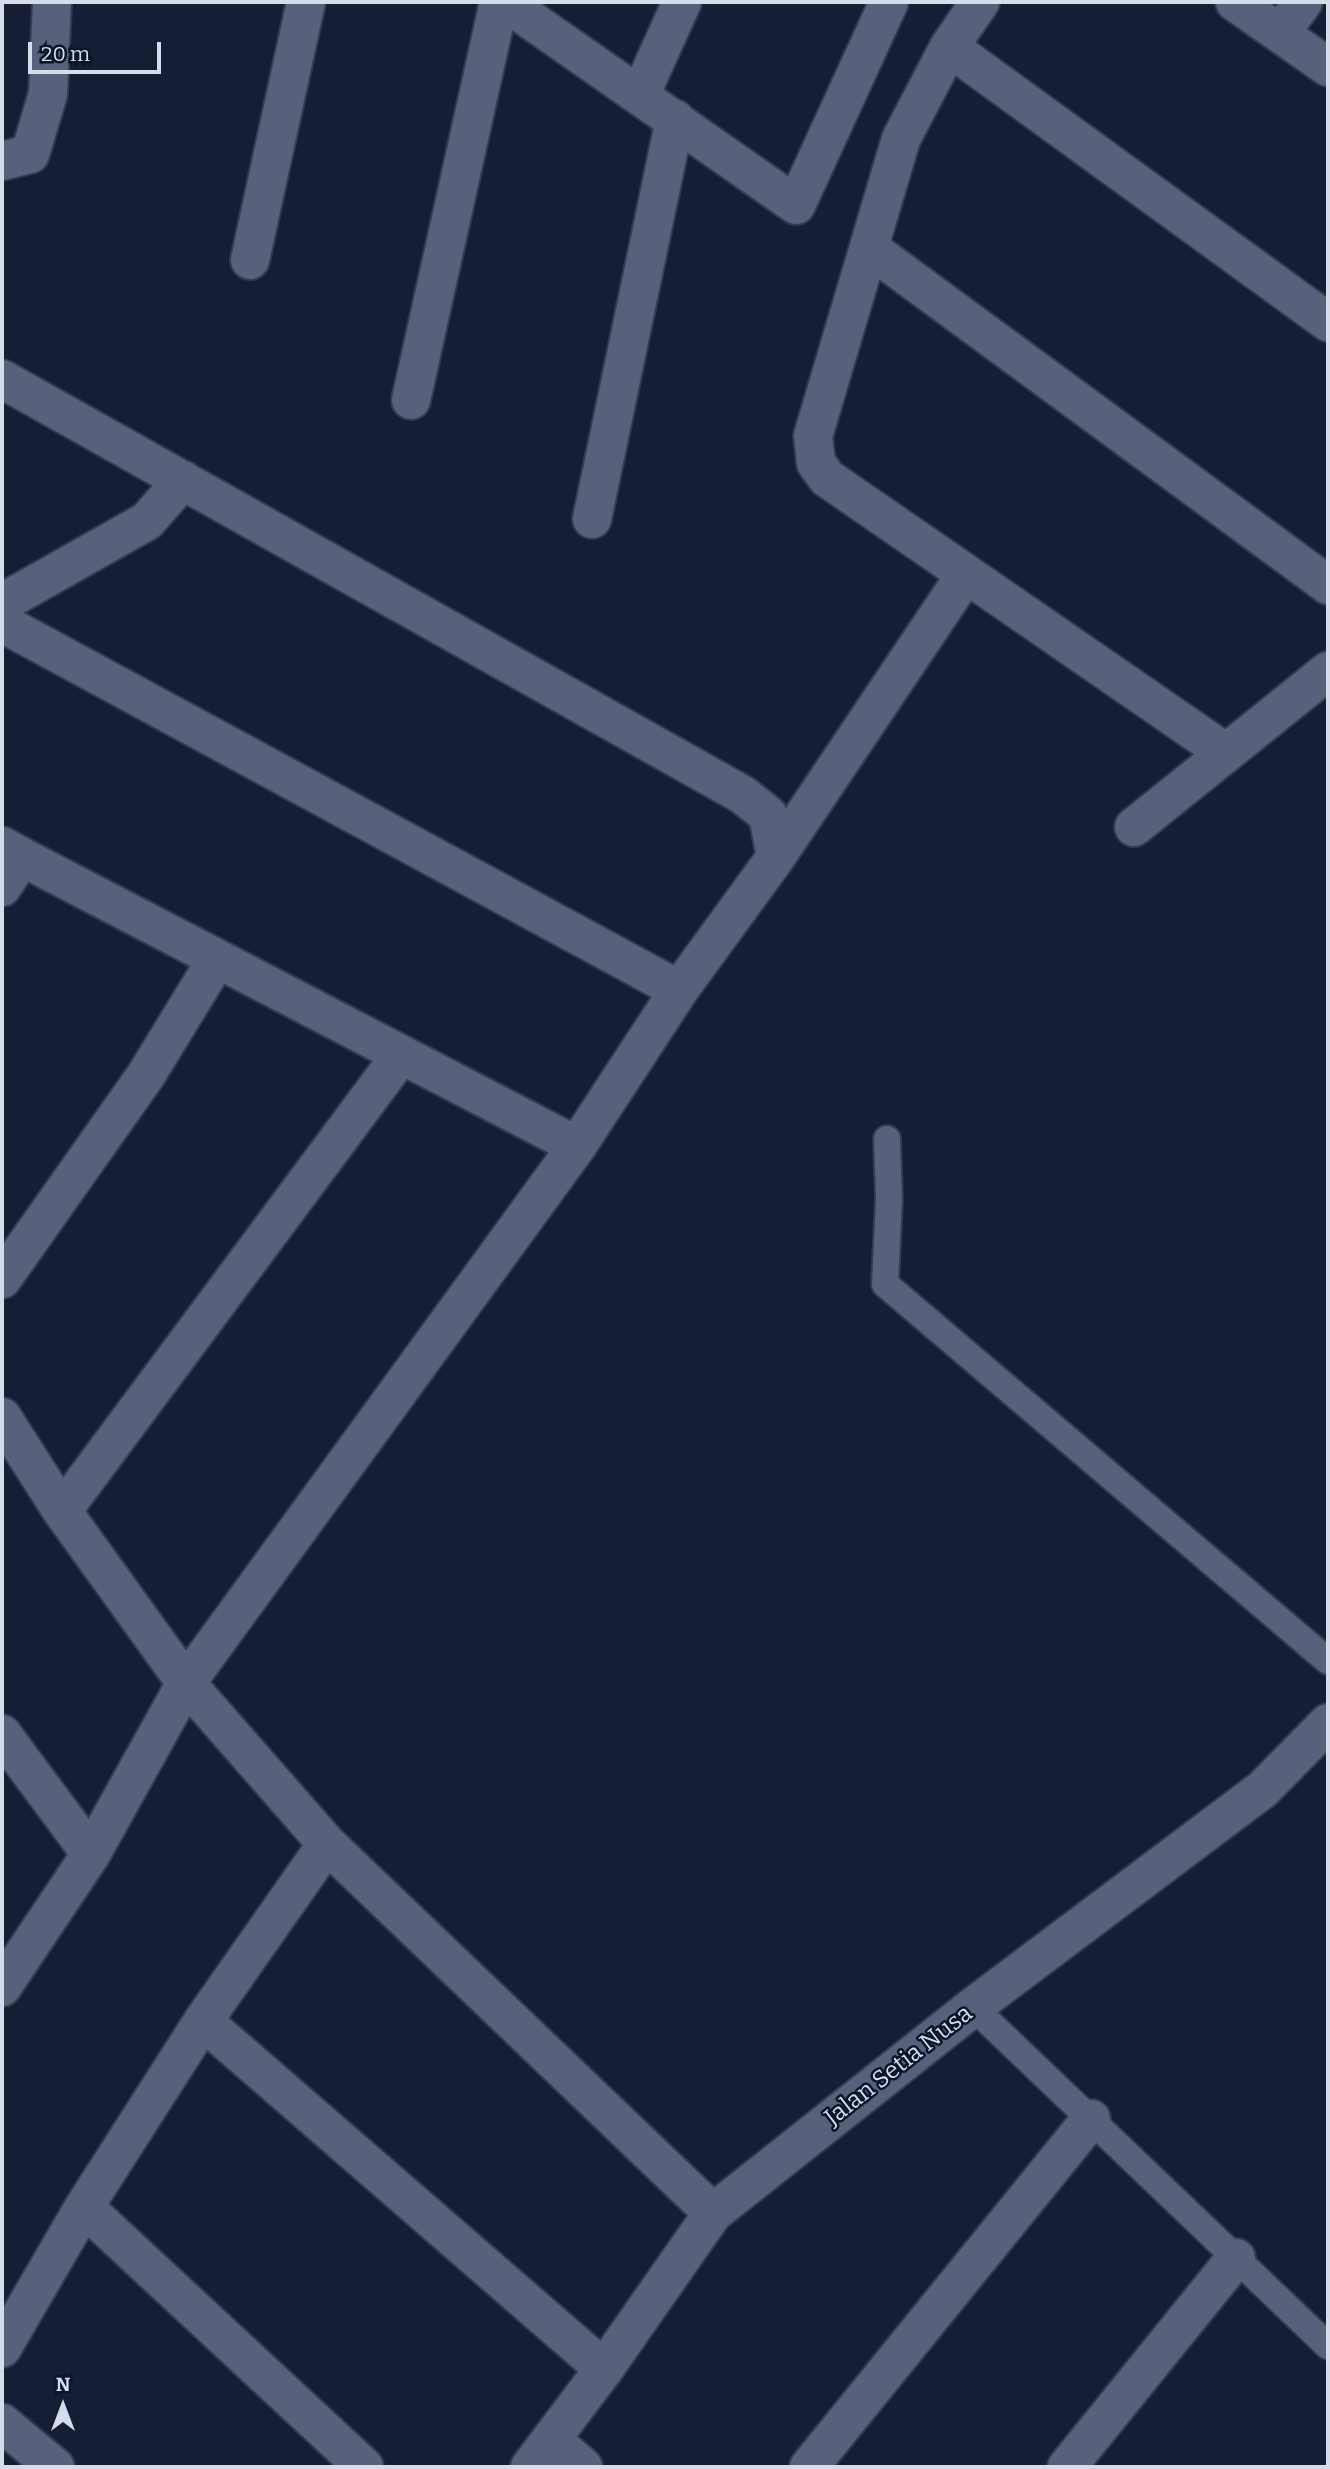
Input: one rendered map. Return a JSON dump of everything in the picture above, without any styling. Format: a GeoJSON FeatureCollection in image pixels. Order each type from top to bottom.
{"type":"FeatureCollection","features":[{"type":"Feature","properties":{"kind":"street"},"geometry":{"type":"LineString","coordinates":[[2,162],[30,154],[48,94],[52,2]]}},
{"type":"Feature","properties":{"kind":"street"},"geometry":{"type":"LineString","coordinates":[[250,260],[306,2]]}},
{"type":"Feature","properties":{"kind":"street"},"geometry":{"type":"LineString","coordinates":[[411,400],[499,2]]}},
{"type":"Feature","properties":{"kind":"street"},"geometry":{"type":"LineString","coordinates":[[505,2],[796,205],[889,2]]}},
{"type":"Feature","properties":{"kind":"street"},"geometry":{"type":"LineString","coordinates":[[640,95],[682,2]]}},
{"type":"Feature","properties":{"kind":"street"},"geometry":{"type":"LineString","coordinates":[[980,2],[949,47],[901,139],[813,436],[816,463],[827,478],[1226,753]]}},
{"type":"Feature","properties":{"kind":"street"},"geometry":{"type":"LineString","coordinates":[[1236,2],[1328,67]]}},
{"type":"Feature","properties":{"kind":"street"},"geometry":{"type":"LineString","coordinates":[[1280,33],[1303,2]]}},
{"type":"Feature","properties":{"kind":"street"},"geometry":{"type":"LineString","coordinates":[[949,47],[1328,322]]}},
{"type":"Feature","properties":{"kind":"street"},"geometry":{"type":"LineString","coordinates":[[592,519],[675,120]]}},
{"type":"Feature","properties":{"kind":"street"},"geometry":{"type":"LineString","coordinates":[[869,248],[1328,585]]}},
{"type":"Feature","properties":{"kind":"street"},"geometry":{"type":"LineString","coordinates":[[2,379],[743,795],[768,814],[776,857]]}},
{"type":"Feature","properties":{"kind":"street"},"geometry":{"type":"LineString","coordinates":[[2,603],[147,521],[183,480]]}},
{"type":"Feature","properties":{"kind":"street"},"geometry":{"type":"LineString","coordinates":[[2,1987],[91,1854],[186,1683],[577,1146],[679,990],[776,857],[966,574]]}},
{"type":"Feature","properties":{"kind":"street"},"geometry":{"type":"LineString","coordinates":[[2,623],[679,990]]}},
{"type":"Feature","properties":{"kind":"street"},"geometry":{"type":"LineString","coordinates":[[1134,827],[1328,671]]}},
{"type":"Feature","properties":{"kind":"street"},"geometry":{"type":"LineString","coordinates":[[8,864],[217,959],[577,1146]]}},
{"type":"Feature","properties":{"kind":"street"},"geometry":{"type":"LineString","coordinates":[[2,1279],[146,1075],[217,959]]}},
{"type":"Feature","properties":{"kind":"street"},"geometry":{"type":"LineString","coordinates":[[62,1511],[401,1055]]}},
{"type":"Feature","properties":{"kind":"street"},"geometry":{"type":"LineString","coordinates":[[2,1417],[62,1511],[186,1683],[327,1844],[713,2213]]}},
{"type":"Feature","properties":{"kind":"street","name":"Jalan Setia Nusa"},"geometry":{"type":"LineString","coordinates":[[541,2453],[604,2369],[713,2213],[973,2007],[1263,1789],[1328,1723]]}},
{"type":"Feature","properties":{"kind":"street"},"geometry":{"type":"LineString","coordinates":[[2,1734],[91,1854]]}},
{"type":"Feature","properties":{"kind":"street"},"geometry":{"type":"LineString","coordinates":[[2,2348],[84,2207],[203,2021],[327,1844]]}},
{"type":"Feature","properties":{"kind":"street"},"geometry":{"type":"LineString","coordinates":[[203,2021],[604,2369]]}},
{"type":"Feature","properties":{"kind":"street"},"geometry":{"type":"LineString","coordinates":[[809,2467],[1091,2119]]}},
{"type":"Feature","properties":{"kind":"street"},"geometry":{"type":"LineString","coordinates":[[84,2207],[364,2467]]}},
{"type":"Feature","properties":{"kind":"street"},"geometry":{"type":"LineString","coordinates":[[1067,2467],[1236,2258]]}},
{"type":"Feature","properties":{"kind":"street"},"geometry":{"type":"LineString","coordinates":[[2,2423],[55,2467]]}},
{"type":"Feature","properties":{"kind":"street"},"geometry":{"type":"LineString","coordinates":[[541,2453],[583,2467]]}},
{"type":"Feature","properties":{"kind":"lane"},"geometry":{"type":"LineString","coordinates":[[887,1139],[889,1199],[885,1283],[1328,1661]]}},
{"type":"Feature","properties":{"kind":"lane"},"geometry":{"type":"LineString","coordinates":[[973,2007],[1328,2346]]}}]}
